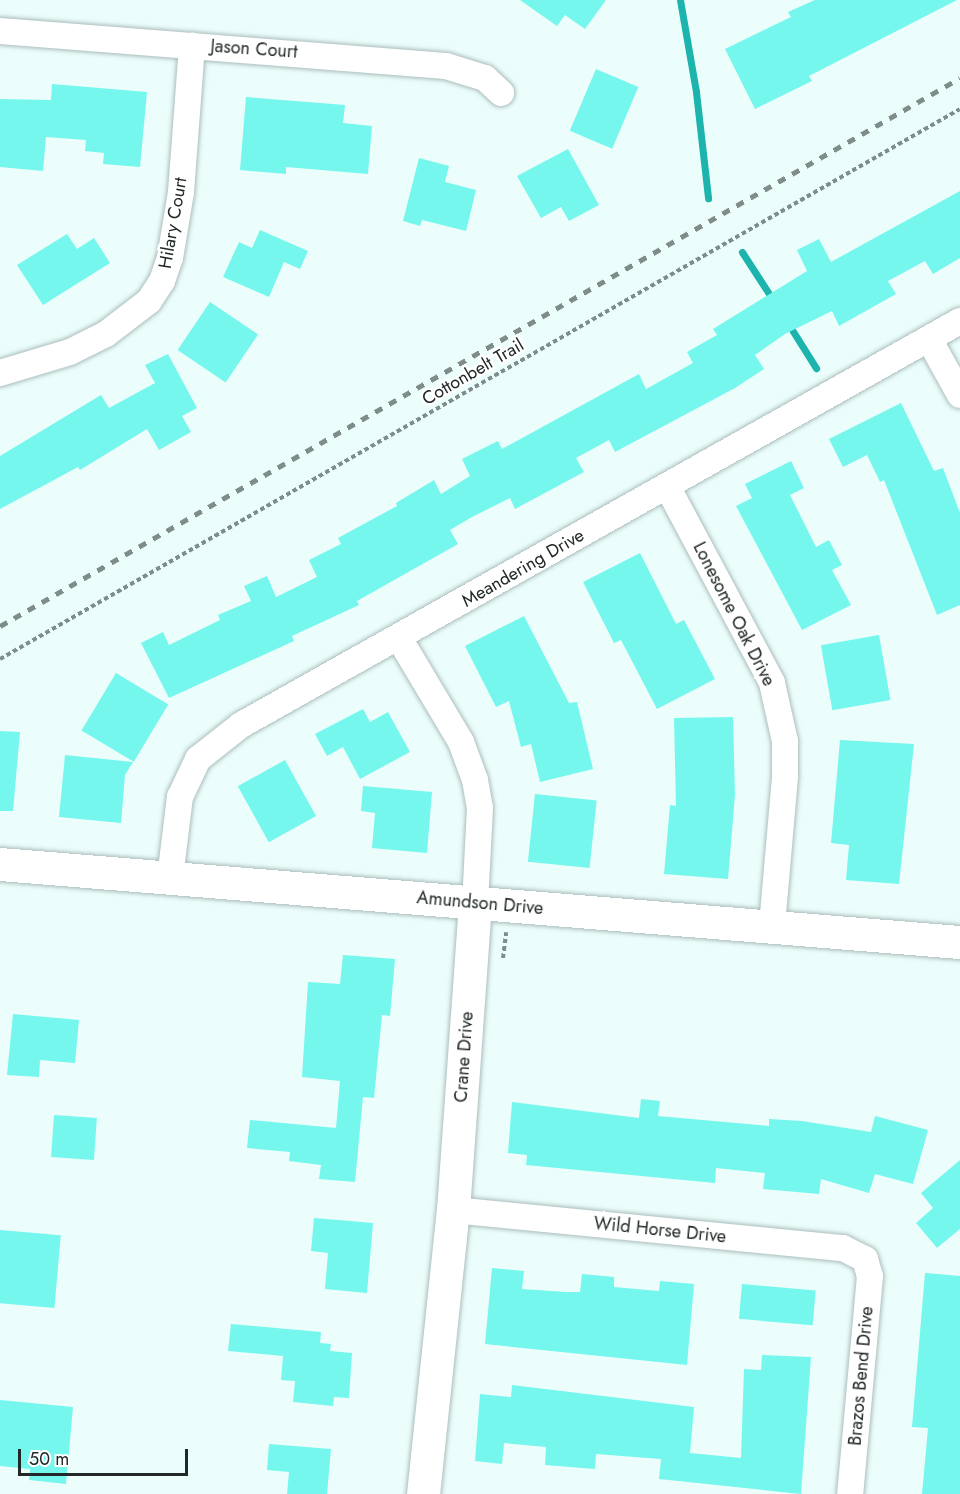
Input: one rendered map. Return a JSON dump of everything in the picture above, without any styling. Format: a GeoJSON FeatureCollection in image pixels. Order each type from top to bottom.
{"type":"FeatureCollection","features":[{"type":"Feature","properties":{"kind":"street","name":"Jason Court"},"geometry":{"type":"LineString","coordinates":[[0,31],[446,66],[485,78],[501,93]]}},
{"type":"Feature","properties":{"kind":"street","name":"Hilary Court"},"geometry":{"type":"LineString","coordinates":[[0,373],[70,352],[106,334],[149,301],[162,281],[170,258],[181,192],[192,45]]}},
{"type":"Feature","properties":{"kind":"street","name":"Meandering Drive"},"geometry":{"type":"LineString","coordinates":[[170,878],[180,797],[198,759],[241,725],[960,321]]}},
{"type":"Feature","properties":{"kind":"street"},"geometry":{"type":"LineString","coordinates":[[929,339],[960,395]]}},
{"type":"Feature","properties":{"kind":"street","name":"Lonesome Oak Drive"},"geometry":{"type":"LineString","coordinates":[[667,486],[772,683],[785,741],[785,777],[772,927]]}},
{"type":"Feature","properties":{"kind":"street","name":"Crane Drive"},"geometry":{"type":"LineString","coordinates":[[399,638],[461,742],[474,780],[480,808],[453,1210],[423,1494]]}},
{"type":"Feature","properties":{"kind":"street","name":"Amundson Drive"},"geometry":{"type":"LineString","coordinates":[[0,864],[960,942]]}},
{"type":"Feature","properties":{"kind":"street","name":"Wild Horse Drive"},"geometry":{"type":"LineString","coordinates":[[453,1210],[843,1248],[865,1259]]}},
{"type":"Feature","properties":{"kind":"street","name":"Brazos Bend Drive"},"geometry":{"type":"LineString","coordinates":[[849,1494],[870,1276],[865,1259]]}},
{"type":"Feature","properties":{"kind":"path","name":"Cottonbelt Trail"},"geometry":{"type":"LineString","coordinates":[[0,659],[960,109]]}},
{"type":"Feature","properties":{"kind":"building"},"geometry":{"type":"Polygon","coordinates":[[[520,0],[606,0],[585,29],[565,15],[557,26],[520,0]]]}},
{"type":"Feature","properties":{"kind":"building"},"geometry":{"type":"Polygon","coordinates":[[[815,0],[957,0],[809,76],[812,81],[755,109],[725,49],[791,17],[788,12],[815,0]]]}},
{"type":"Feature","properties":{"kind":"building"},"geometry":{"type":"Polygon","coordinates":[[[596,69],[638,87],[612,149],[570,131],[596,69]]]}},
{"type":"Feature","properties":{"kind":"building"},"geometry":{"type":"Polygon","coordinates":[[[52,84],[147,92],[140,167],[103,164],[104,153],[85,151],[86,140],[46,137],[43,171],[0,167],[0,99],[51,100],[52,84]]]}},
{"type":"Feature","properties":{"kind":"building"},"geometry":{"type":"Polygon","coordinates":[[[246,97],[345,105],[343,123],[372,126],[368,174],[286,167],[286,174],[240,170],[246,97]]]}},
{"type":"Feature","properties":{"kind":"building"},"geometry":{"type":"Polygon","coordinates":[[[568,149],[599,205],[569,221],[561,207],[541,218],[517,176],[568,149]]]}},
{"type":"Feature","properties":{"kind":"building"},"geometry":{"type":"Polygon","coordinates":[[[419,158],[449,166],[445,182],[476,190],[466,231],[422,220],[420,226],[403,221],[419,158]]]}},
{"type":"Feature","properties":{"kind":"building"},"geometry":{"type":"Polygon","coordinates":[[[960,191],[960,258],[933,274],[925,261],[888,281],[896,294],[839,326],[832,311],[785,334],[755,355],[764,369],[735,388],[615,452],[609,440],[576,458],[584,472],[515,509],[510,498],[450,530],[458,544],[357,601],[359,605],[292,636],[294,641],[169,698],[141,643],[163,632],[169,645],[220,620],[218,615],[251,601],[244,586],[267,576],[276,597],[317,577],[309,560],[341,544],[338,538],[397,506],[396,503],[434,480],[441,494],[470,476],[462,459],[498,441],[502,449],[639,374],[646,389],[693,363],[687,352],[717,335],[713,329],[807,271],[797,250],[819,239],[831,262],[960,191]]]}},
{"type":"Feature","properties":{"kind":"building"},"geometry":{"type":"Polygon","coordinates":[[[260,230],[308,251],[300,269],[284,262],[269,297],[223,277],[239,242],[252,248],[260,230]]]}},
{"type":"Feature","properties":{"kind":"building"},"geometry":{"type":"Polygon","coordinates":[[[67,234],[77,249],[94,238],[110,263],[43,305],[17,265],[67,234]]]}},
{"type":"Feature","properties":{"kind":"building"},"geometry":{"type":"Polygon","coordinates":[[[210,302],[258,334],[226,383],[178,350],[210,302]]]}},
{"type":"Feature","properties":{"kind":"building"},"geometry":{"type":"Polygon","coordinates":[[[168,354],[197,408],[182,416],[191,432],[159,450],[147,429],[80,470],[78,467],[0,509],[0,456],[101,395],[109,408],[155,383],[145,365],[168,354]]]}},
{"type":"Feature","properties":{"kind":"building"},"geometry":{"type":"Polygon","coordinates":[[[901,403],[934,471],[943,468],[960,513],[960,605],[937,615],[884,480],[880,482],[867,455],[843,467],[829,439],[901,403]]]}},
{"type":"Feature","properties":{"kind":"building"},"geometry":{"type":"Polygon","coordinates":[[[791,461],[804,488],[790,495],[816,547],[829,540],[842,565],[832,570],[851,605],[802,630],[736,506],[752,498],[745,484],[791,461]]]}},
{"type":"Feature","properties":{"kind":"building"},"geometry":{"type":"Polygon","coordinates":[[[640,553],[676,624],[684,620],[715,679],[657,709],[621,640],[614,643],[583,582],[640,553]]]}},
{"type":"Feature","properties":{"kind":"building"},"geometry":{"type":"Polygon","coordinates":[[[524,616],[569,703],[577,702],[593,769],[540,782],[531,744],[521,747],[509,701],[496,707],[465,646],[524,616]]]}},
{"type":"Feature","properties":{"kind":"building"},"geometry":{"type":"Polygon","coordinates":[[[879,635],[890,700],[832,710],[821,645],[879,635]]]}},
{"type":"Feature","properties":{"kind":"building"},"geometry":{"type":"Polygon","coordinates":[[[116,673],[168,704],[134,762],[81,730],[116,673]]]}},
{"type":"Feature","properties":{"kind":"building"},"geometry":{"type":"Polygon","coordinates":[[[363,709],[370,722],[388,712],[410,752],[360,779],[343,747],[327,756],[315,734],[363,709]]]}},
{"type":"Feature","properties":{"kind":"building"},"geometry":{"type":"Polygon","coordinates":[[[733,717],[735,795],[728,879],[664,874],[670,805],[676,806],[674,718],[733,717]]]}},
{"type":"Feature","properties":{"kind":"building"},"geometry":{"type":"Polygon","coordinates":[[[0,731],[20,732],[13,811],[0,811],[0,731]]]}},
{"type":"Feature","properties":{"kind":"building"},"geometry":{"type":"Polygon","coordinates":[[[840,740],[914,744],[899,884],[846,880],[849,845],[831,843],[840,740]]]}},
{"type":"Feature","properties":{"kind":"building"},"geometry":{"type":"Polygon","coordinates":[[[65,755],[133,762],[125,775],[121,823],[59,817],[65,755]]]}},
{"type":"Feature","properties":{"kind":"building"},"geometry":{"type":"Polygon","coordinates":[[[285,760],[316,816],[269,842],[238,786],[285,760]]]}},
{"type":"Feature","properties":{"kind":"building"},"geometry":{"type":"Polygon","coordinates":[[[363,786],[432,792],[427,853],[372,848],[375,813],[361,811],[363,786]]]}},
{"type":"Feature","properties":{"kind":"building"},"geometry":{"type":"Polygon","coordinates":[[[535,794],[597,800],[590,868],[528,862],[535,794]]]}},
{"type":"Feature","properties":{"kind":"building"},"geometry":{"type":"Polygon","coordinates":[[[343,955],[395,959],[390,1016],[382,1015],[374,1098],[363,1097],[355,1182],[319,1179],[321,1165],[289,1161],[290,1152],[247,1148],[250,1120],[336,1128],[340,1081],[302,1077],[308,982],[340,984],[343,955]]]}},
{"type":"Feature","properties":{"kind":"building"},"geometry":{"type":"Polygon","coordinates":[[[13,1014],[79,1020],[75,1063],[40,1060],[39,1077],[7,1075],[13,1014]]]}},
{"type":"Feature","properties":{"kind":"building"},"geometry":{"type":"Polygon","coordinates":[[[641,1099],[660,1101],[658,1116],[769,1126],[769,1119],[802,1121],[871,1132],[875,1116],[928,1130],[913,1184],[875,1174],[869,1193],[821,1179],[819,1194],[763,1189],[765,1173],[716,1168],[715,1183],[526,1165],[527,1155],[508,1153],[512,1102],[639,1118],[641,1099]]]}},
{"type":"Feature","properties":{"kind":"building"},"geometry":{"type":"Polygon","coordinates":[[[54,1115],[97,1118],[94,1160],[51,1157],[54,1115]]]}},
{"type":"Feature","properties":{"kind":"building"},"geometry":{"type":"Polygon","coordinates":[[[960,1160],[960,1229],[937,1248],[916,1223],[933,1208],[921,1193],[960,1160]]]}},
{"type":"Feature","properties":{"kind":"building"},"geometry":{"type":"Polygon","coordinates":[[[314,1218],[373,1223],[367,1293],[325,1289],[328,1253],[311,1251],[314,1218]]]}},
{"type":"Feature","properties":{"kind":"building"},"geometry":{"type":"Polygon","coordinates":[[[0,1230],[61,1235],[54,1308],[0,1303],[0,1230]]]}},
{"type":"Feature","properties":{"kind":"building"},"geometry":{"type":"Polygon","coordinates":[[[492,1268],[524,1271],[522,1289],[580,1292],[582,1274],[614,1277],[614,1287],[659,1291],[660,1281],[694,1284],[687,1365],[485,1344],[492,1268]]]}},
{"type":"Feature","properties":{"kind":"building"},"geometry":{"type":"Polygon","coordinates":[[[925,1273],[960,1276],[960,1494],[922,1494],[928,1428],[912,1427],[925,1273]]]}},
{"type":"Feature","properties":{"kind":"building"},"geometry":{"type":"Polygon","coordinates":[[[742,1284],[816,1290],[813,1325],[739,1319],[742,1284]]]}},
{"type":"Feature","properties":{"kind":"building"},"geometry":{"type":"Polygon","coordinates":[[[231,1324],[321,1332],[320,1343],[331,1344],[330,1351],[352,1353],[349,1398],[334,1397],[333,1406],[293,1402],[295,1381],[281,1380],[283,1356],[228,1351],[231,1324]]]}},
{"type":"Feature","properties":{"kind":"building"},"geometry":{"type":"Polygon","coordinates":[[[762,1355],[811,1357],[801,1494],[659,1479],[661,1459],[596,1454],[595,1469],[545,1465],[546,1447],[504,1443],[502,1464],[475,1461],[480,1394],[511,1397],[512,1385],[694,1407],[690,1453],[741,1458],[744,1369],[761,1370],[762,1355]]]}},
{"type":"Feature","properties":{"kind":"building"},"geometry":{"type":"Polygon","coordinates":[[[0,1400],[73,1407],[66,1484],[29,1480],[30,1469],[0,1466],[0,1400]]]}},
{"type":"Feature","properties":{"kind":"building"},"geometry":{"type":"Polygon","coordinates":[[[269,1444],[331,1449],[327,1494],[287,1494],[289,1472],[267,1470],[269,1444]]]}},
{"type":"Feature","properties":{"kind":"waterway"},"geometry":{"type":"LineString","coordinates":[[680,0],[696,92],[708,198]]}},
{"type":"Feature","properties":{"kind":"waterway"},"geometry":{"type":"LineString","coordinates":[[742,252],[773,300]]}},
{"type":"Feature","properties":{"kind":"waterway"},"geometry":{"type":"LineString","coordinates":[[789,325],[816,368]]}},
{"type":"Feature","properties":{"kind":"railway"},"geometry":{"type":"LineString","coordinates":[[0,626],[960,78]]}}]}
